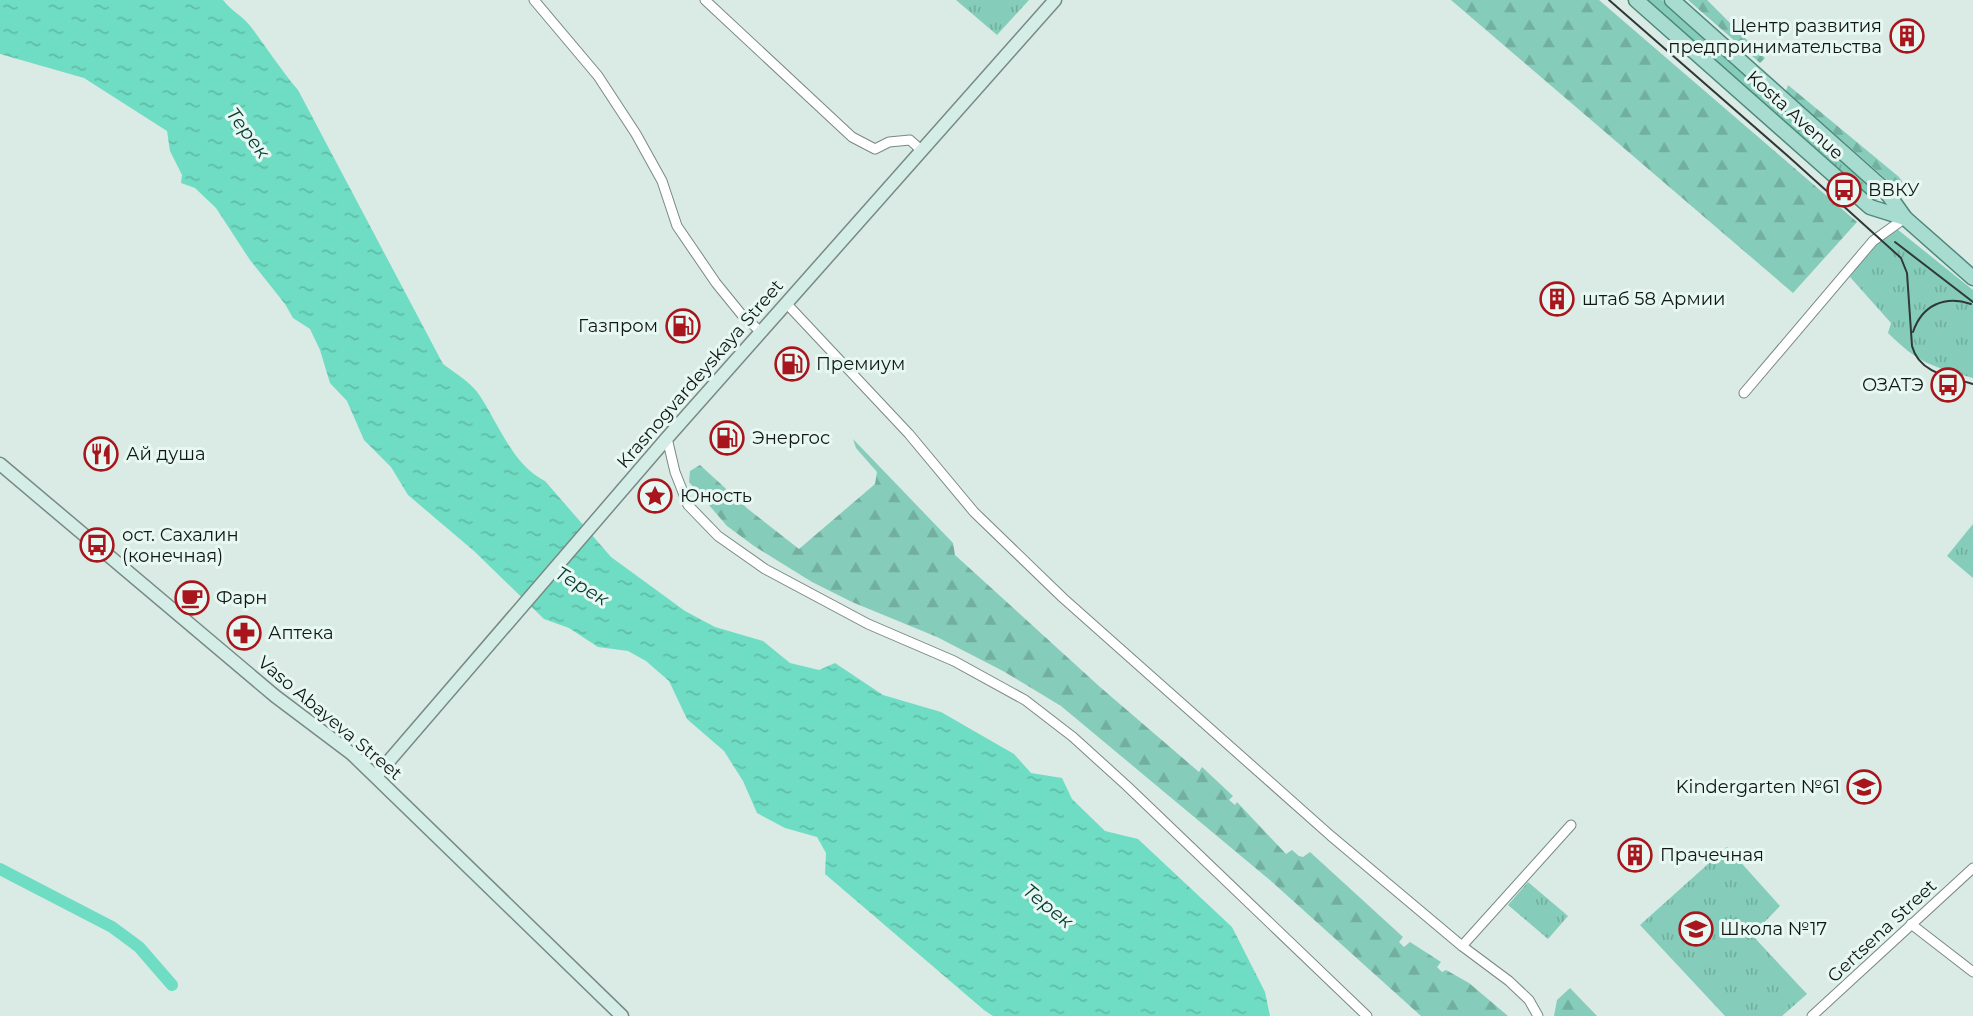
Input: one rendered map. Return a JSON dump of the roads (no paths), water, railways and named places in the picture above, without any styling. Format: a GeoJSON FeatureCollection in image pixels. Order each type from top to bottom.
{"type":"FeatureCollection","features":[{"type":"Feature","properties":{"kind":"main road","name":"Krasnogvardeyskaya Street"},"geometry":{"type":"LineString","coordinates":[[376,776],[667,438],[1055,0]]}},
{"type":"Feature","properties":{"kind":"main road","name":"Kosta Avenue"},"geometry":{"type":"LineString","coordinates":[[1636,0],[1870,207],[1905,218]]}},
{"type":"Feature","properties":{"kind":"main road","name":"Kosta Avenue"},"geometry":{"type":"LineString","coordinates":[[1672,0],[1885,190],[1905,218],[1973,278]]}},
{"type":"Feature","properties":{"kind":"main road","name":"Vaso Abayeva Street"},"geometry":{"type":"LineString","coordinates":[[0,464],[275,696],[352,754],[622,1016]]}},
{"type":"Feature","properties":{"kind":"street"},"geometry":{"type":"LineString","coordinates":[[534,0],[597,76],[636,134],[662,181],[677,226],[716,283],[742,315],[761,332]]}},
{"type":"Feature","properties":{"kind":"street"},"geometry":{"type":"LineString","coordinates":[[705,0],[852,137],[875,149],[889,142],[910,140],[921,150]]}},
{"type":"Feature","properties":{"kind":"street"},"geometry":{"type":"LineString","coordinates":[[1744,393],[1873,241],[1905,218]]}},
{"type":"Feature","properties":{"kind":"street"},"geometry":{"type":"LineString","coordinates":[[786,303],[909,434],[974,512],[1063,598],[1331,836],[1462,946],[1509,981],[1529,1000],[1538,1016]]}},
{"type":"Feature","properties":{"kind":"street"},"geometry":{"type":"LineString","coordinates":[[667,438],[675,472],[688,505],[718,536],[765,569],[867,624],[954,661],[1025,700],[1073,737],[1127,786],[1367,1016]]}},
{"type":"Feature","properties":{"kind":"street"},"geometry":{"type":"LineString","coordinates":[[1462,946],[1571,825]]}},
{"type":"Feature","properties":{"kind":"street","name":"Gertsena Street"},"geometry":{"type":"LineString","coordinates":[[1812,1016],[1973,868]]}},
{"type":"Feature","properties":{"kind":"street"},"geometry":{"type":"LineString","coordinates":[[1911,924],[1973,972]]}},
{"type":"Feature","properties":{"kind":"water","name":"Терек"},"geometry":{"type":"Polygon","coordinates":[[[0,0],[223,0],[248,23],[298,90],[443,364],[477,391],[515,455],[545,481],[611,557],[685,611],[715,627],[763,641],[790,663],[819,670],[835,663],[883,695],[941,712],[1014,754],[1031,773],[1062,778],[1072,799],[1105,831],[1138,839],[1232,927],[1265,992],[1270,1016],[993,1016],[984,1010],[825,874],[826,853],[817,837],[785,828],[757,813],[743,781],[724,751],[687,719],[669,681],[646,661],[628,651],[598,647],[569,628],[544,619],[474,551],[408,495],[391,467],[364,440],[347,401],[330,383],[310,329],[293,318],[216,208],[195,188],[181,183],[182,175],[170,151],[167,131],[84,78],[0,54],[0,0]]]}},
{"type":"Feature","properties":{"kind":"waterway"},"geometry":{"type":"LineString","coordinates":[[0,869],[112,927],[139,947],[172,985]]}},
{"type":"Feature","properties":{"kind":"tram line"},"geometry":{"type":"LineString","coordinates":[[1609,0],[1901,258],[1907,273],[1912,346],[1916,355],[1928,368],[1973,384]]}},
{"type":"Feature","properties":{"kind":"tram line"},"geometry":{"type":"LineString","coordinates":[[1895,242],[1973,302]]}},
{"type":"Feature","properties":{"kind":"tram line"},"geometry":{"type":"LineString","coordinates":[[1913,332],[1922,315],[1936,305],[1952,301],[1971,304]]}},
{"type":"Feature","properties":{"kind":"place","name":"Центр развития предпринимательства"},"geometry":{"type":"Point","coordinates":[1907,36]}},
{"type":"Feature","properties":{"kind":"place","name":"ВВКУ"},"geometry":{"type":"Point","coordinates":[1844,190]}},
{"type":"Feature","properties":{"kind":"place","name":"штаб 58 Армии"},"geometry":{"type":"Point","coordinates":[1557,299]}},
{"type":"Feature","properties":{"kind":"place","name":"Газпром"},"geometry":{"type":"Point","coordinates":[683,326]}},
{"type":"Feature","properties":{"kind":"place","name":"Премиум"},"geometry":{"type":"Point","coordinates":[792,364]}},
{"type":"Feature","properties":{"kind":"place","name":"ОЗАТЭ"},"geometry":{"type":"Point","coordinates":[1948,385]}},
{"type":"Feature","properties":{"kind":"place","name":"Энергос"},"geometry":{"type":"Point","coordinates":[727,438]}},
{"type":"Feature","properties":{"kind":"place","name":"Ай душа"},"geometry":{"type":"Point","coordinates":[101,454]}},
{"type":"Feature","properties":{"kind":"place","name":"Юность"},"geometry":{"type":"Point","coordinates":[655,496]}},
{"type":"Feature","properties":{"kind":"place","name":"ост. Сахалин (конечная)"},"geometry":{"type":"Point","coordinates":[97,545]}},
{"type":"Feature","properties":{"kind":"place","name":"Фарн"},"geometry":{"type":"Point","coordinates":[192,598]}},
{"type":"Feature","properties":{"kind":"place","name":"Аптека"},"geometry":{"type":"Point","coordinates":[244,633]}},
{"type":"Feature","properties":{"kind":"place","name":"Kindergarten №61"},"geometry":{"type":"Point","coordinates":[1864,787]}},
{"type":"Feature","properties":{"kind":"place","name":"Прачечная"},"geometry":{"type":"Point","coordinates":[1635,855]}},
{"type":"Feature","properties":{"kind":"place","name":"Школа №17"},"geometry":{"type":"Point","coordinates":[1696,929]}}]}
